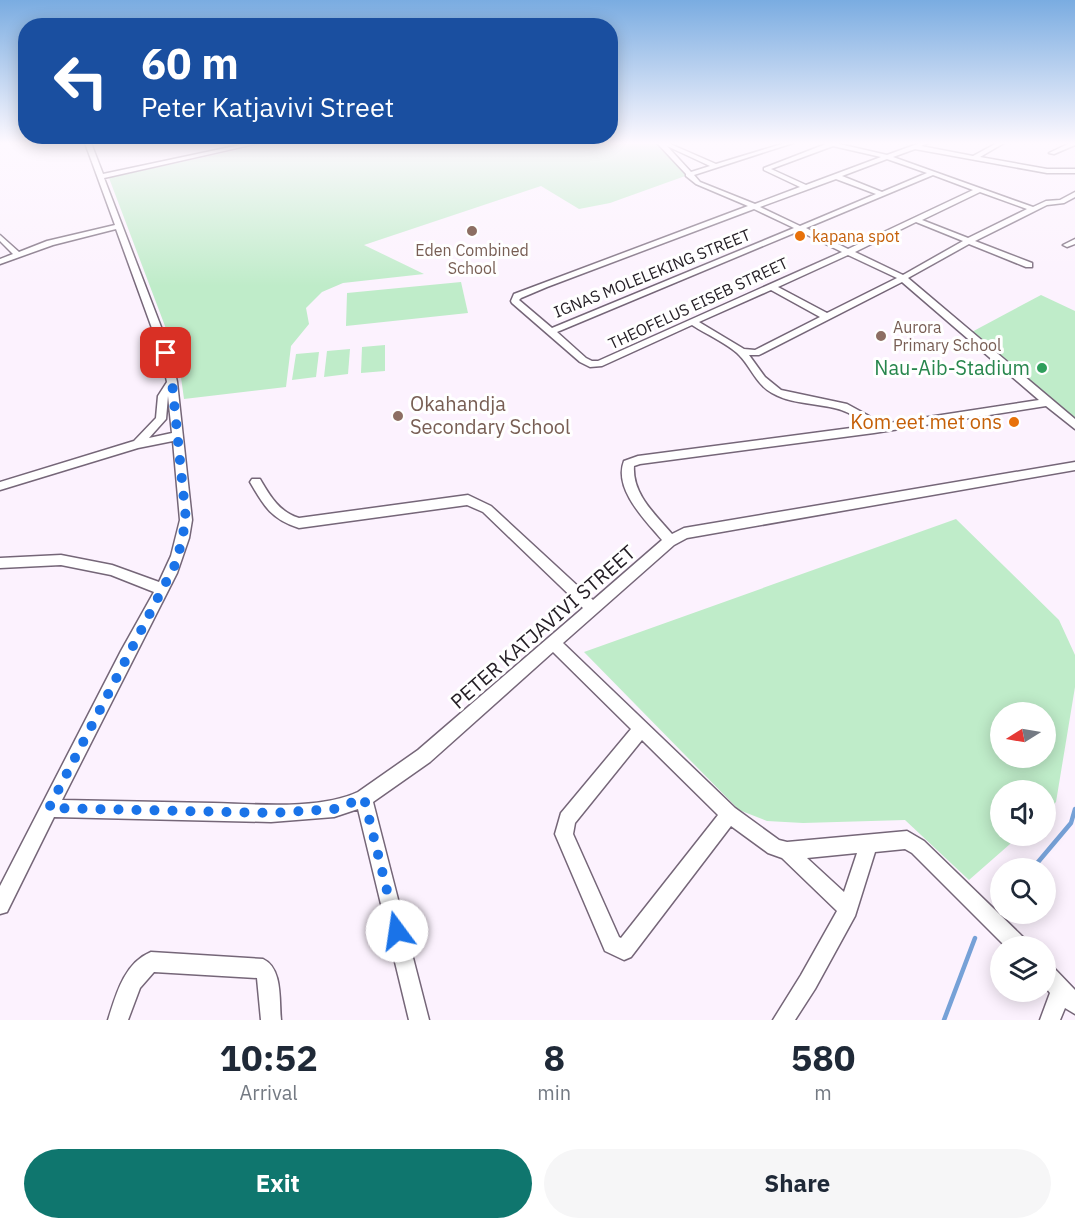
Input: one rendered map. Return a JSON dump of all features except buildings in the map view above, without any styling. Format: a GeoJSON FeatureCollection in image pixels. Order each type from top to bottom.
{"type":"FeatureCollection","features":[{"type":"Feature","properties":{"kind":"street"},"geometry":{"type":"LineString","coordinates":[[0,905],[177,561],[186,520],[172,382],[166,353],[105,191]]}},
{"type":"Feature","properties":{"kind":"street"},"geometry":{"type":"LineString","coordinates":[[714,191],[753,206],[903,278],[1075,425]]}},
{"type":"Feature","properties":{"kind":"street"},"geometry":{"type":"LineString","coordinates":[[753,206],[794,191]]}},
{"type":"Feature","properties":{"kind":"street"},"geometry":{"type":"LineString","coordinates":[[873,191],[882,194]]}},
{"type":"Feature","properties":{"kind":"street","name":"IGNAS MOLELEKING STREET"},"geometry":{"type":"LineString","coordinates":[[550,332],[890,191]]}},
{"type":"Feature","properties":{"kind":"street","name":"THEOFELUS EISEB STREET"},"geometry":{"type":"LineString","coordinates":[[753,206],[518,296],[515,299],[516,304],[583,360],[590,364],[599,364],[848,252],[978,191]]}},
{"type":"Feature","properties":{"kind":"street"},"geometry":{"type":"LineString","coordinates":[[981,191],[1033,209]]}},
{"type":"Feature","properties":{"kind":"street"},"geometry":{"type":"LineString","coordinates":[[1062,202],[1075,194]]}},
{"type":"Feature","properties":{"kind":"street"},"geometry":{"type":"LineString","coordinates":[[742,352],[756,353],[903,278],[970,240],[1046,203],[1062,202],[1075,207]]}},
{"type":"Feature","properties":{"kind":"street"},"geometry":{"type":"LineString","coordinates":[[917,220],[1029,265]]}},
{"type":"Feature","properties":{"kind":"street"},"geometry":{"type":"LineString","coordinates":[[0,262],[50,243],[119,226]]}},
{"type":"Feature","properties":{"kind":"street"},"geometry":{"type":"LineString","coordinates":[[0,237],[18,255]]}},
{"type":"Feature","properties":{"kind":"street"},"geometry":{"type":"LineString","coordinates":[[1067,245],[1075,241]]}},
{"type":"Feature","properties":{"kind":"street"},"geometry":{"type":"LineString","coordinates":[[771,286],[827,317]]}},
{"type":"Feature","properties":{"kind":"street"},"geometry":{"type":"LineString","coordinates":[[693,322],[742,352],[770,388],[777,392],[841,405],[870,422],[874,429]]}},
{"type":"Feature","properties":{"kind":"street"},"geometry":{"type":"LineString","coordinates":[[137,444],[162,419],[163,396],[172,382]]}},
{"type":"Feature","properties":{"kind":"street"},"geometry":{"type":"LineString","coordinates":[[670,541],[628,485],[626,473],[628,464],[638,460],[874,429],[1048,402]]}},
{"type":"Feature","properties":{"kind":"street"},"geometry":{"type":"LineString","coordinates":[[0,486],[137,444],[177,436]]}},
{"type":"Feature","properties":{"kind":"street","name":"PETER KATJAVIVI STREET"},"geometry":{"type":"LineString","coordinates":[[49,808],[272,813],[334,809],[364,798],[424,756],[670,541],[684,533],[1075,466]]}},
{"type":"Feature","properties":{"kind":"street"},"geometry":{"type":"LineString","coordinates":[[256,482],[271,509],[285,520],[298,523],[468,500],[475,502],[487,509],[592,609]]}},
{"type":"Feature","properties":{"kind":"street"},"geometry":{"type":"LineString","coordinates":[[0,563],[61,560],[112,570],[161,589]]}},
{"type":"Feature","properties":{"kind":"street"},"geometry":{"type":"LineString","coordinates":[[554,643],[729,814],[774,847],[787,851],[907,840],[918,847],[1008,936]]}},
{"type":"Feature","properties":{"kind":"street"},"geometry":{"type":"LineString","coordinates":[[641,729],[567,819],[564,827],[564,834],[612,944],[624,950],[729,814]]}},
{"type":"Feature","properties":{"kind":"street"},"geometry":{"type":"LineString","coordinates":[[364,798],[419,1020]]}},
{"type":"Feature","properties":{"kind":"street"},"geometry":{"type":"LineString","coordinates":[[783,1020],[808,982],[848,909],[869,842]]}},
{"type":"Feature","properties":{"kind":"street"},"geometry":{"type":"LineString","coordinates":[[787,851],[848,909]]}},
{"type":"Feature","properties":{"kind":"street"},"geometry":{"type":"LineString","coordinates":[[0,883],[18,869]]}},
{"type":"Feature","properties":{"kind":"street"},"geometry":{"type":"LineString","coordinates":[[118,1020],[137,972],[151,962],[263,969],[267,975],[271,1020]]}},
{"type":"Feature","properties":{"kind":"street"},"geometry":{"type":"LineString","coordinates":[[1050,1020],[1068,997],[1056,984]]}},
{"type":"Feature","properties":{"kind":"green space"},"geometry":{"type":"Polygon","coordinates":[[[114,191],[527,191],[364,245],[424,274],[343,283],[322,292],[306,308],[309,324],[291,346],[286,387],[184,399],[179,363],[114,191]]]}},
{"type":"Feature","properties":{"kind":"green space"},"geometry":{"type":"Polygon","coordinates":[[[549,191],[645,191],[610,203],[579,209],[549,191]]]}},
{"type":"Feature","properties":{"kind":"green space"},"geometry":{"type":"Polygon","coordinates":[[[461,282],[468,313],[346,326],[347,293],[461,282]]]}},
{"type":"Feature","properties":{"kind":"green space","name":"Nau-Aib-Stadium"},"geometry":{"type":"Polygon","coordinates":[[[1041,295],[1075,311],[1075,425],[968,334],[1041,295]]]}},
{"type":"Feature","properties":{"kind":"green space"},"geometry":{"type":"Polygon","coordinates":[[[385,345],[385,371],[361,373],[362,347],[385,345]]]}},
{"type":"Feature","properties":{"kind":"green space"},"geometry":{"type":"Polygon","coordinates":[[[350,349],[348,374],[324,377],[327,351],[350,349]]]}},
{"type":"Feature","properties":{"kind":"green space"},"geometry":{"type":"Polygon","coordinates":[[[319,352],[316,377],[292,380],[296,354],[319,352]]]}},
{"type":"Feature","properties":{"kind":"green space"},"geometry":{"type":"Polygon","coordinates":[[[956,519],[1059,620],[1075,655],[1075,687],[1056,802],[1056,780],[990,780],[990,846],[1008,846],[994,858],[990,858],[990,862],[969,880],[905,820],[803,823],[767,821],[739,810],[584,652],[956,519]]]}},
{"type":"Feature","properties":{"kind":"waterway"},"geometry":{"type":"LineString","coordinates":[[1041,858],[1071,823],[1075,809]]}},
{"type":"Feature","properties":{"kind":"waterway"},"geometry":{"type":"LineString","coordinates":[[944,1020],[975,938]]}},
{"type":"Feature","properties":{"kind":"place","name":"Eden Combined School"},"geometry":{"type":"Point","coordinates":[472,231]}},
{"type":"Feature","properties":{"kind":"place","name":"kapana spot"},"geometry":{"type":"Point","coordinates":[800,236]}},
{"type":"Feature","properties":{"kind":"place","name":"Aurora Primary School"},"geometry":{"type":"Point","coordinates":[881,336]}},
{"type":"Feature","properties":{"kind":"place","name":"Nau-Aib-Stadium"},"geometry":{"type":"Point","coordinates":[1042,368]}},
{"type":"Feature","properties":{"kind":"place","name":"Okahandja Secondary School"},"geometry":{"type":"Point","coordinates":[398,416]}},
{"type":"Feature","properties":{"kind":"place","name":"Kom eet met ons"},"geometry":{"type":"Point","coordinates":[1014,422]}},
{"type":"Feature","properties":{"kind":"route"},"geometry":{"type":"LineString","coordinates":[[166,353],[172,382],[186,520],[184,539],[177,561],[49,808],[272,813],[334,809],[364,798],[397,931]]}}]}
